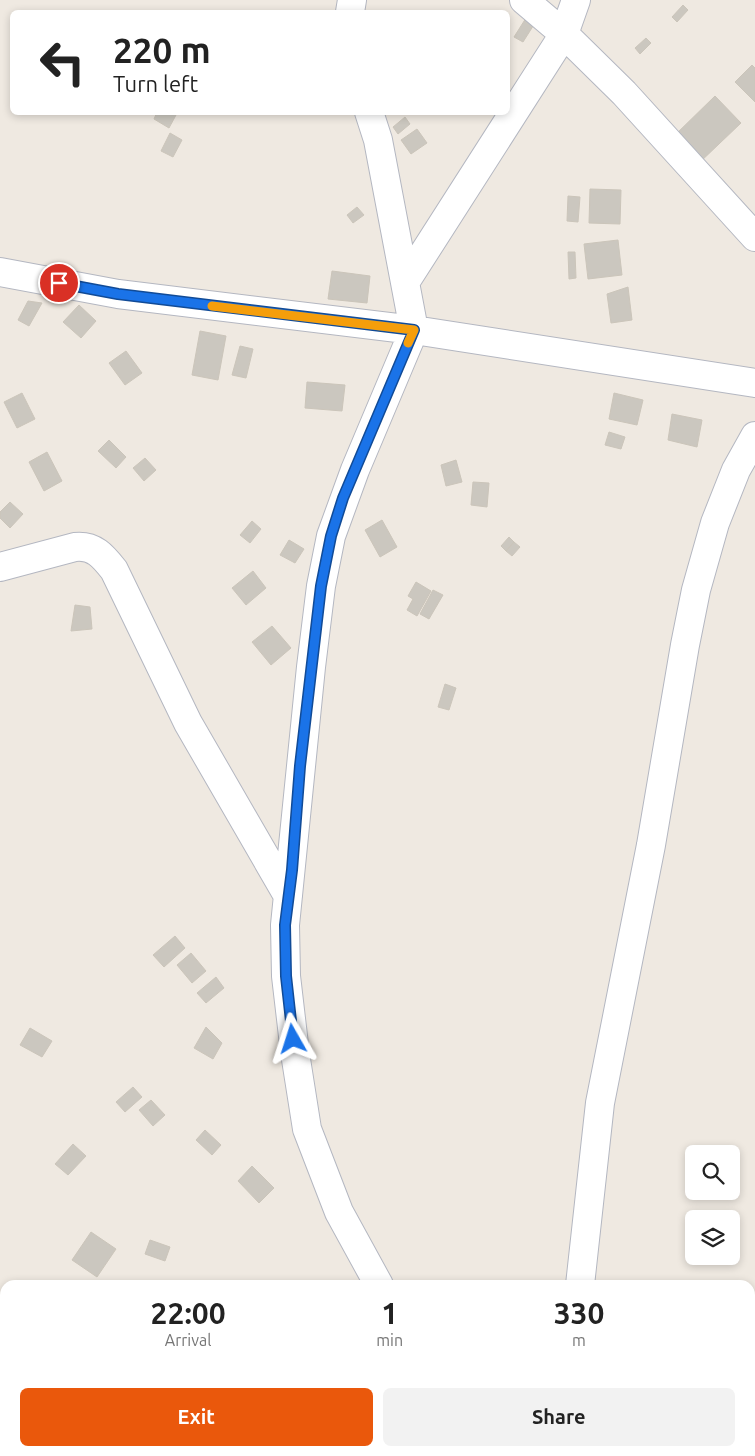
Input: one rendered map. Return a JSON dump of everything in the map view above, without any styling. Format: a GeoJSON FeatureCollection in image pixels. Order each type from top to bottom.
{"type":"FeatureCollection","features":[{"type":"Feature","properties":{"kind":"street"},"geometry":{"type":"LineString","coordinates":[[524,0],[564,34],[636,106],[755,237]]}},
{"type":"Feature","properties":{"kind":"street"},"geometry":{"type":"LineString","coordinates":[[406,281],[564,34],[576,0]]}},
{"type":"Feature","properties":{"kind":"street"},"geometry":{"type":"LineString","coordinates":[[370,115],[378,140],[414,330],[346,491],[331,536],[321,586],[311,667],[285,925],[286,976],[295,1053],[307,1129],[339,1212],[375,1280]]}},
{"type":"Feature","properties":{"kind":"street"},"geometry":{"type":"LineString","coordinates":[[0,272],[127,295],[414,330],[755,383]]}},
{"type":"Feature","properties":{"kind":"street"},"geometry":{"type":"LineString","coordinates":[[581,1280],[600,1103],[650,846],[696,590],[714,523],[736,470],[755,436]]}},
{"type":"Feature","properties":{"kind":"street"},"geometry":{"type":"LineString","coordinates":[[0,567],[75,547],[92,548],[104,558],[114,570],[167,683],[204,754],[288,896]]}},
{"type":"Feature","properties":{"kind":"building"},"geometry":{"type":"Polygon","coordinates":[[[683,5],[688,10],[677,22],[672,17],[683,5]]]}},
{"type":"Feature","properties":{"kind":"building"},"geometry":{"type":"Polygon","coordinates":[[[526,18],[535,23],[523,42],[514,37],[526,18]]]}},
{"type":"Feature","properties":{"kind":"building"},"geometry":{"type":"Polygon","coordinates":[[[646,38],[651,43],[640,54],[635,48],[646,38]]]}},
{"type":"Feature","properties":{"kind":"building"},"geometry":{"type":"Polygon","coordinates":[[[752,65],[755,68],[755,102],[735,82],[752,65]]]}},
{"type":"Feature","properties":{"kind":"building"},"geometry":{"type":"Polygon","coordinates":[[[715,96],[741,123],[698,164],[673,137],[715,96]]]}},
{"type":"Feature","properties":{"kind":"building"},"geometry":{"type":"Polygon","coordinates":[[[156,115],[176,115],[169,128],[154,119],[156,115]]]}},
{"type":"Feature","properties":{"kind":"building"},"geometry":{"type":"Polygon","coordinates":[[[405,117],[410,124],[398,134],[393,127],[405,117]]]}},
{"type":"Feature","properties":{"kind":"building"},"geometry":{"type":"Polygon","coordinates":[[[417,129],[427,143],[411,154],[401,140],[417,129]]]}},
{"type":"Feature","properties":{"kind":"building"},"geometry":{"type":"Polygon","coordinates":[[[170,133],[182,140],[173,157],[161,151],[170,133]]]}},
{"type":"Feature","properties":{"kind":"building"},"geometry":{"type":"Polygon","coordinates":[[[590,189],[621,190],[620,224],[589,223],[590,189]]]}},
{"type":"Feature","properties":{"kind":"building"},"geometry":{"type":"Polygon","coordinates":[[[568,196],[580,197],[578,222],[567,221],[568,196]]]}},
{"type":"Feature","properties":{"kind":"building"},"geometry":{"type":"Polygon","coordinates":[[[357,207],[364,215],[353,223],[347,215],[357,207]]]}},
{"type":"Feature","properties":{"kind":"building"},"geometry":{"type":"Polygon","coordinates":[[[618,240],[622,275],[588,279],[584,244],[618,240]]]}},
{"type":"Feature","properties":{"kind":"building"},"geometry":{"type":"Polygon","coordinates":[[[568,252],[575,252],[576,278],[569,279],[568,252]]]}},
{"type":"Feature","properties":{"kind":"building"},"geometry":{"type":"Polygon","coordinates":[[[332,271],[370,276],[367,303],[328,299],[332,271]]]}},
{"type":"Feature","properties":{"kind":"building"},"geometry":{"type":"Polygon","coordinates":[[[628,287],[632,320],[611,323],[607,294],[628,287]]]}},
{"type":"Feature","properties":{"kind":"building"},"geometry":{"type":"Polygon","coordinates":[[[28,301],[42,303],[29,326],[18,320],[28,301]]]}},
{"type":"Feature","properties":{"kind":"building"},"geometry":{"type":"Polygon","coordinates":[[[79,305],[96,321],[81,338],[63,322],[79,305]]]}},
{"type":"Feature","properties":{"kind":"building"},"geometry":{"type":"Polygon","coordinates":[[[200,331],[226,336],[218,380],[192,375],[200,331]]]}},
{"type":"Feature","properties":{"kind":"building"},"geometry":{"type":"Polygon","coordinates":[[[240,346],[253,349],[246,378],[232,375],[240,346]]]}},
{"type":"Feature","properties":{"kind":"building"},"geometry":{"type":"Polygon","coordinates":[[[126,351],[142,373],[125,385],[109,363],[126,351]]]}},
{"type":"Feature","properties":{"kind":"building"},"geometry":{"type":"Polygon","coordinates":[[[307,382],[345,385],[342,411],[305,408],[307,382]]]}},
{"type":"Feature","properties":{"kind":"building"},"geometry":{"type":"Polygon","coordinates":[[[22,393],[35,419],[17,428],[4,402],[22,393]]]}},
{"type":"Feature","properties":{"kind":"building"},"geometry":{"type":"Polygon","coordinates":[[[614,393],[643,400],[637,425],[609,419],[614,393]]]}},
{"type":"Feature","properties":{"kind":"building"},"geometry":{"type":"Polygon","coordinates":[[[672,414],[702,420],[697,447],[668,440],[672,414]]]}},
{"type":"Feature","properties":{"kind":"building"},"geometry":{"type":"Polygon","coordinates":[[[609,432],[625,437],[621,449],[605,445],[609,432]]]}},
{"type":"Feature","properties":{"kind":"building"},"geometry":{"type":"Polygon","coordinates":[[[109,440],[126,457],[116,468],[98,451],[109,440]]]}},
{"type":"Feature","properties":{"kind":"building"},"geometry":{"type":"Polygon","coordinates":[[[47,452],[62,481],[44,491],[29,462],[47,452]]]}},
{"type":"Feature","properties":{"kind":"building"},"geometry":{"type":"Polygon","coordinates":[[[145,458],[156,470],[144,481],[133,468],[145,458]]]}},
{"type":"Feature","properties":{"kind":"building"},"geometry":{"type":"Polygon","coordinates":[[[456,460],[462,482],[446,486],[441,465],[456,460]]]}},
{"type":"Feature","properties":{"kind":"building"},"geometry":{"type":"Polygon","coordinates":[[[473,482],[489,483],[487,507],[471,505],[473,482]]]}},
{"type":"Feature","properties":{"kind":"building"},"geometry":{"type":"Polygon","coordinates":[[[10,502],[23,514],[10,528],[0,518],[0,512],[10,502]]]}},
{"type":"Feature","properties":{"kind":"building"},"geometry":{"type":"Polygon","coordinates":[[[382,520],[397,547],[380,557],[365,530],[382,520]]]}},
{"type":"Feature","properties":{"kind":"building"},"geometry":{"type":"Polygon","coordinates":[[[252,521],[261,529],[250,543],[240,535],[252,521]]]}},
{"type":"Feature","properties":{"kind":"building"},"geometry":{"type":"Polygon","coordinates":[[[509,537],[514,542],[506,551],[501,546],[509,537]]]}},
{"type":"Feature","properties":{"kind":"building"},"geometry":{"type":"Polygon","coordinates":[[[289,540],[304,549],[295,563],[280,555],[289,540]]]}},
{"type":"Feature","properties":{"kind":"building"},"geometry":{"type":"Polygon","coordinates":[[[514,542],[520,547],[512,556],[506,551],[514,542]]]}},
{"type":"Feature","properties":{"kind":"building"},"geometry":{"type":"Polygon","coordinates":[[[253,571],[266,588],[246,605],[232,588],[253,571]]]}},
{"type":"Feature","properties":{"kind":"building"},"geometry":{"type":"Polygon","coordinates":[[[416,582],[431,591],[417,616],[407,610],[413,599],[408,596],[416,582]]]}},
{"type":"Feature","properties":{"kind":"building"},"geometry":{"type":"Polygon","coordinates":[[[433,590],[443,595],[429,619],[420,614],[433,590]]]}},
{"type":"Feature","properties":{"kind":"building"},"geometry":{"type":"Polygon","coordinates":[[[75,605],[90,607],[92,629],[71,631],[75,605]]]}},
{"type":"Feature","properties":{"kind":"building"},"geometry":{"type":"Polygon","coordinates":[[[272,626],[291,648],[271,665],[252,642],[272,626]]]}},
{"type":"Feature","properties":{"kind":"building"},"geometry":{"type":"Polygon","coordinates":[[[445,684],[456,688],[449,710],[438,707],[445,684]]]}},
{"type":"Feature","properties":{"kind":"building"},"geometry":{"type":"Polygon","coordinates":[[[175,936],[185,948],[164,967],[153,955],[175,936]]]}},
{"type":"Feature","properties":{"kind":"building"},"geometry":{"type":"Polygon","coordinates":[[[191,953],[206,971],[192,983],[177,965],[191,953]]]}},
{"type":"Feature","properties":{"kind":"building"},"geometry":{"type":"Polygon","coordinates":[[[216,977],[224,988],[206,1003],[197,993],[216,977]]]}},
{"type":"Feature","properties":{"kind":"building"},"geometry":{"type":"Polygon","coordinates":[[[206,1027],[222,1043],[213,1059],[194,1048],[206,1027]]]}},
{"type":"Feature","properties":{"kind":"building"},"geometry":{"type":"Polygon","coordinates":[[[30,1028],[52,1041],[42,1057],[20,1045],[30,1028]]]}},
{"type":"Feature","properties":{"kind":"building"},"geometry":{"type":"Polygon","coordinates":[[[133,1087],[142,1097],[125,1112],[116,1102],[133,1087]]]}},
{"type":"Feature","properties":{"kind":"building"},"geometry":{"type":"Polygon","coordinates":[[[151,1100],[165,1115],[153,1126],[139,1110],[151,1100]]]}},
{"type":"Feature","properties":{"kind":"building"},"geometry":{"type":"Polygon","coordinates":[[[205,1130],[221,1145],[212,1155],[196,1140],[205,1130]]]}},
{"type":"Feature","properties":{"kind":"building"},"geometry":{"type":"Polygon","coordinates":[[[73,1144],[86,1156],[68,1175],[55,1164],[73,1144]]]}},
{"type":"Feature","properties":{"kind":"building"},"geometry":{"type":"Polygon","coordinates":[[[252,1166],[274,1188],[259,1203],[238,1181],[252,1166]]]}},
{"type":"Feature","properties":{"kind":"building"},"geometry":{"type":"Polygon","coordinates":[[[91,1232],[116,1249],[97,1277],[72,1260],[91,1232]]]}},
{"type":"Feature","properties":{"kind":"building"},"geometry":{"type":"Polygon","coordinates":[[[150,1240],[170,1247],[165,1261],[145,1254],[150,1240]]]}},
{"type":"Feature","properties":{"kind":"slow traffic"},"geometry":{"type":"LineString","coordinates":[[212,306],[414,330],[408,343]]}},
{"type":"Feature","properties":{"kind":"route"},"geometry":{"type":"LineString","coordinates":[[59,283],[118,294],[414,330],[343,498],[331,536],[321,586],[300,766],[292,870],[285,925],[286,976],[293,1039]]}}]}
